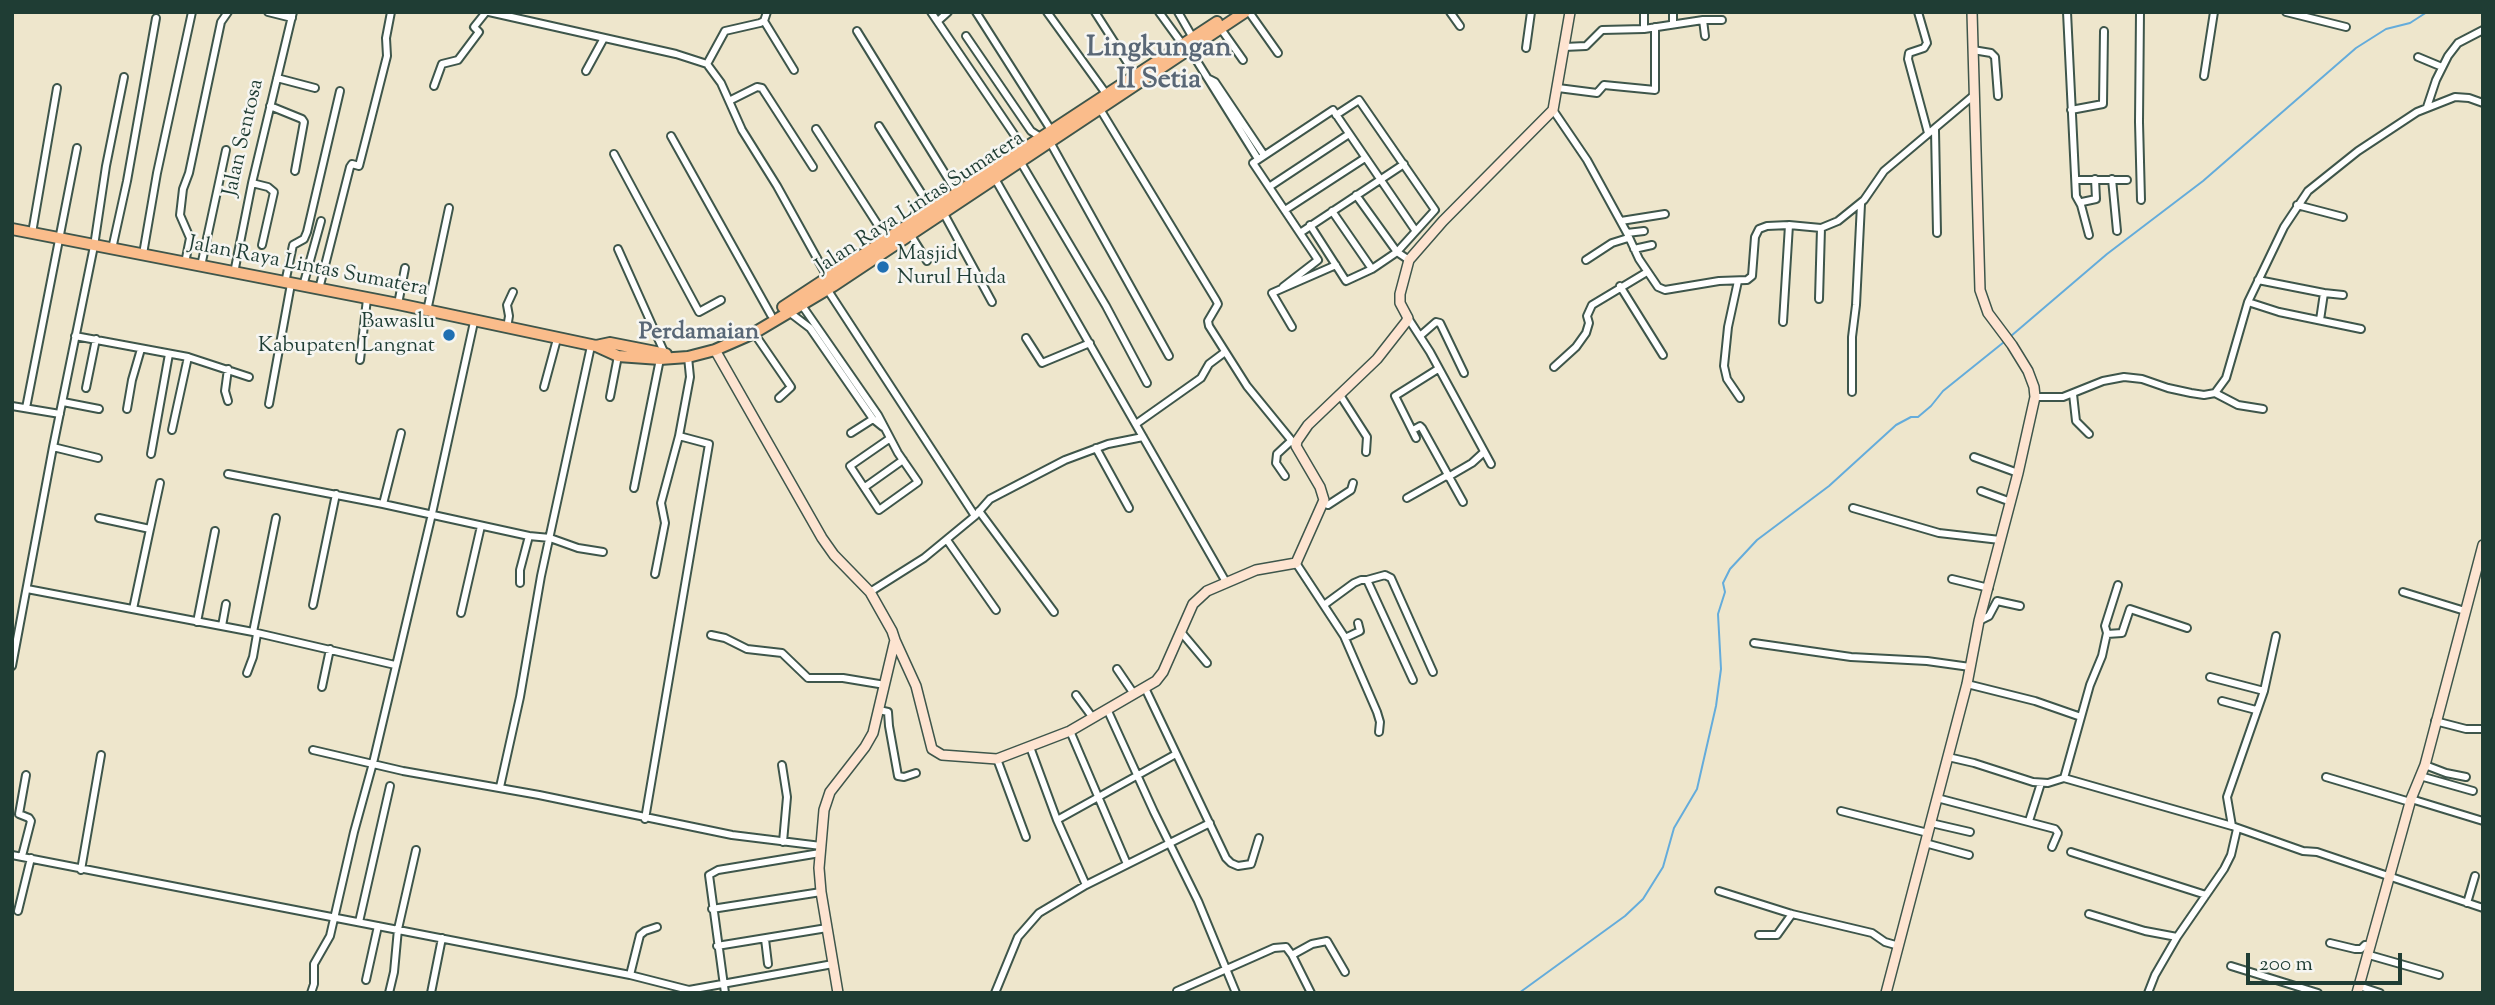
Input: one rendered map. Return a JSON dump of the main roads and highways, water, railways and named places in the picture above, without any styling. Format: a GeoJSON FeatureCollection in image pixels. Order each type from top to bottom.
{"type":"FeatureCollection","features":[{"type":"Feature","properties":{"kind":"highway","name":"Jalan Raya Lintas Sumatera"},"geometry":{"type":"LineString","coordinates":[[594,346],[610,343],[662,357],[713,347],[830,284],[887,239],[938,211],[993,175],[1024,149],[1046,140],[1100,109],[1186,48],[1193,38],[1232,12]]}},
{"type":"Feature","properties":{"kind":"highway","name":"Jalan Raya Lintas Sumatera"},"geometry":{"type":"LineString","coordinates":[[12,229],[398,304],[594,346],[618,356],[688,357],[715,350],[754,333],[789,312],[910,234],[957,193],[1020,161],[1046,140],[1051,130],[1136,76],[1247,12]]}},
{"type":"Feature","properties":{"kind":"waterway"},"geometry":{"type":"LineString","coordinates":[[2011,336],[2107,254],[2203,181],[2356,48],[2386,29],[2410,23],[2427,12]]}},
{"type":"Feature","properties":{"kind":"waterway"},"geometry":{"type":"LineString","coordinates":[[1519,993],[1625,916],[1643,899],[1663,867],[1674,828],[1697,789],[1716,706],[1721,669],[1718,614],[1725,592],[1723,583],[1730,569],[1757,540],[1829,486],[1896,425],[1911,417],[1918,417],[1943,391],[2004,342]]}},
{"type":"Feature","properties":{"kind":"place","name":"Masjid Nurul Huda"},"geometry":{"type":"Point","coordinates":[883,267]}},
{"type":"Feature","properties":{"kind":"place","name":"Bawaslu Kabupaten Langnat"},"geometry":{"type":"Point","coordinates":[449,335]}},
{"type":"Feature","properties":{"kind":"district","name":"Lingkungan II Setia"},"geometry":{"type":"Point","coordinates":[1159,66]}},
{"type":"Feature","properties":{"kind":"district","name":"Perdamaian"},"geometry":{"type":"Point","coordinates":[699,334]}}]}
